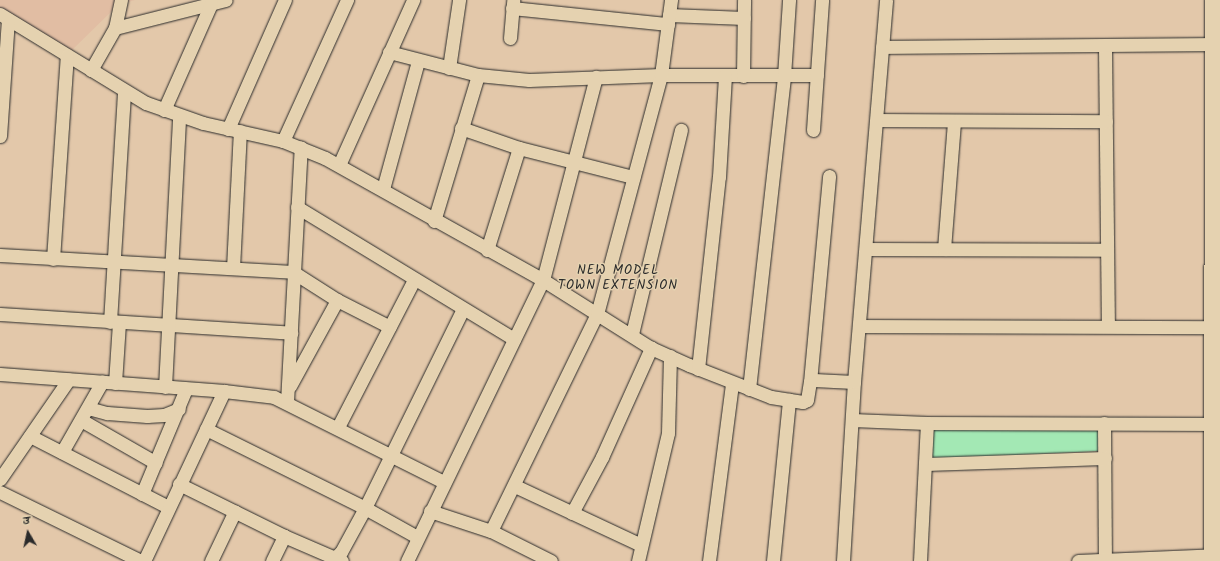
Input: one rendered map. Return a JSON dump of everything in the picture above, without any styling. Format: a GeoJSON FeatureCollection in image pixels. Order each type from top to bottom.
{"type":"FeatureCollection","features":[{"type":"Feature","properties":{"kind":"main road"},"geometry":{"type":"LineString","coordinates":[[1213,0],[1212,44],[1216,60],[1215,557]]}},
{"type":"Feature","properties":{"kind":"street"},"geometry":{"type":"LineString","coordinates":[[91,70],[115,28],[121,0]]}},
{"type":"Feature","properties":{"kind":"street"},"geometry":{"type":"LineString","coordinates":[[115,28],[226,0]]}},
{"type":"Feature","properties":{"kind":"street"},"geometry":{"type":"LineString","coordinates":[[233,268],[234,130],[285,0]]}},
{"type":"Feature","properties":{"kind":"street"},"geometry":{"type":"LineString","coordinates":[[283,141],[347,0]]}},
{"type":"Feature","properties":{"kind":"street"},"geometry":{"type":"LineString","coordinates":[[339,165],[413,0]]}},
{"type":"Feature","properties":{"kind":"street"},"geometry":{"type":"LineString","coordinates":[[449,68],[458,0]]}},
{"type":"Feature","properties":{"kind":"street"},"geometry":{"type":"LineString","coordinates":[[491,532],[515,486],[597,314],[661,75],[671,0]]}},
{"type":"Feature","properties":{"kind":"street"},"geometry":{"type":"LineString","coordinates":[[743,76],[744,0]]}},
{"type":"Feature","properties":{"kind":"street"},"geometry":{"type":"LineString","coordinates":[[749,389],[784,76],[788,0]]}},
{"type":"Feature","properties":{"kind":"street"},"geometry":{"type":"LineString","coordinates":[[813,130],[822,0]]}},
{"type":"Feature","properties":{"kind":"street"},"geometry":{"type":"LineString","coordinates":[[843,561],[854,382],[860,326],[886,0]]}},
{"type":"Feature","properties":{"kind":"street"},"geometry":{"type":"LineString","coordinates":[[164,110],[211,4]]}},
{"type":"Feature","properties":{"kind":"street"},"geometry":{"type":"LineString","coordinates":[[510,38],[512,4],[669,20],[744,18]]}},
{"type":"Feature","properties":{"kind":"street"},"geometry":{"type":"LineString","coordinates":[[0,136],[4,16],[124,91],[164,110],[179,116],[283,141],[301,147],[339,165],[434,221],[543,280],[632,334],[651,348],[698,369],[749,389],[789,400],[805,402],[810,382],[829,176]]}},
{"type":"Feature","properties":{"kind":"street"},"geometry":{"type":"LineString","coordinates":[[882,47],[1212,44]]}},
{"type":"Feature","properties":{"kind":"street"},"geometry":{"type":"LineString","coordinates":[[1105,46],[1108,325]]}},
{"type":"Feature","properties":{"kind":"street"},"geometry":{"type":"LineString","coordinates":[[389,52],[418,61],[478,75],[529,80],[661,75],[817,75]]}},
{"type":"Feature","properties":{"kind":"street"},"geometry":{"type":"LineString","coordinates":[[53,259],[67,55]]}},
{"type":"Feature","properties":{"kind":"street"},"geometry":{"type":"LineString","coordinates":[[383,190],[418,61]]}},
{"type":"Feature","properties":{"kind":"street"},"geometry":{"type":"LineString","coordinates":[[434,221],[478,75]]}},
{"type":"Feature","properties":{"kind":"street"},"geometry":{"type":"LineString","coordinates":[[698,369],[719,177],[725,76]]}},
{"type":"Feature","properties":{"kind":"street"},"geometry":{"type":"LineString","coordinates":[[407,561],[416,537],[543,280],[576,161],[596,77]]}},
{"type":"Feature","properties":{"kind":"street"},"geometry":{"type":"LineString","coordinates":[[62,452],[88,408],[108,383],[115,322],[114,260],[124,91]]}},
{"type":"Feature","properties":{"kind":"street"},"geometry":{"type":"LineString","coordinates":[[165,387],[173,263],[179,116]]}},
{"type":"Feature","properties":{"kind":"street"},"geometry":{"type":"LineString","coordinates":[[877,120],[954,122],[1106,121]]}},
{"type":"Feature","properties":{"kind":"street"},"geometry":{"type":"LineString","coordinates":[[944,249],[954,122]]}},
{"type":"Feature","properties":{"kind":"street"},"geometry":{"type":"LineString","coordinates":[[461,128],[519,148],[576,161],[633,177]]}},
{"type":"Feature","properties":{"kind":"street"},"geometry":{"type":"LineString","coordinates":[[632,334],[681,130]]}},
{"type":"Feature","properties":{"kind":"street"},"geometry":{"type":"LineString","coordinates":[[288,396],[293,272],[301,147]]}},
{"type":"Feature","properties":{"kind":"street"},"geometry":{"type":"LineString","coordinates":[[487,250],[519,148]]}},
{"type":"Feature","properties":{"kind":"street"},"geometry":{"type":"LineString","coordinates":[[297,208],[514,339]]}},
{"type":"Feature","properties":{"kind":"street"},"geometry":{"type":"LineString","coordinates":[[866,249],[1107,250]]}},
{"type":"Feature","properties":{"kind":"street"},"geometry":{"type":"LineString","coordinates":[[0,255],[53,259],[173,263],[293,272],[337,300],[390,327]]}},
{"type":"Feature","properties":{"kind":"street"},"geometry":{"type":"LineString","coordinates":[[338,427],[414,280]]}},
{"type":"Feature","properties":{"kind":"street"},"geometry":{"type":"LineString","coordinates":[[288,396],[337,300]]}},
{"type":"Feature","properties":{"kind":"street"},"geometry":{"type":"LineString","coordinates":[[179,484],[284,536],[337,560],[365,508],[463,309]]}},
{"type":"Feature","properties":{"kind":"street"},"geometry":{"type":"LineString","coordinates":[[0,314],[291,333]]}},
{"type":"Feature","properties":{"kind":"street"},"geometry":{"type":"LineString","coordinates":[[860,326],[1108,325],[1216,327]]}},
{"type":"Feature","properties":{"kind":"street"},"geometry":{"type":"LineString","coordinates":[[572,513],[602,456],[651,348]]}},
{"type":"Feature","properties":{"kind":"street"},"geometry":{"type":"LineString","coordinates":[[638,561],[668,433],[670,356]]}},
{"type":"Feature","properties":{"kind":"street"},"geometry":{"type":"LineString","coordinates":[[0,375],[224,391],[274,397],[288,396],[338,427],[444,482]]}},
{"type":"Feature","properties":{"kind":"street"},"geometry":{"type":"LineString","coordinates":[[0,479],[69,380]]}},
{"type":"Feature","properties":{"kind":"street"},"geometry":{"type":"LineString","coordinates":[[810,382],[814,380],[854,382]]}},
{"type":"Feature","properties":{"kind":"street"},"geometry":{"type":"LineString","coordinates":[[709,561],[732,383]]}},
{"type":"Feature","properties":{"kind":"street"},"geometry":{"type":"LineString","coordinates":[[142,494],[179,409],[186,389]]}},
{"type":"Feature","properties":{"kind":"street"},"geometry":{"type":"LineString","coordinates":[[0,492],[142,561],[224,391]]}},
{"type":"Feature","properties":{"kind":"street"},"geometry":{"type":"LineString","coordinates":[[773,561],[789,400]]}},
{"type":"Feature","properties":{"kind":"street"},"geometry":{"type":"LineString","coordinates":[[88,408],[107,413],[147,416],[164,415],[179,409]]}},
{"type":"Feature","properties":{"kind":"street"},"geometry":{"type":"LineString","coordinates":[[81,420],[156,463]]}},
{"type":"Feature","properties":{"kind":"street"},"geometry":{"type":"LineString","coordinates":[[852,420],[928,423],[1216,424]]}},
{"type":"Feature","properties":{"kind":"street"},"geometry":{"type":"LineString","coordinates":[[920,561],[928,423]]}},
{"type":"Feature","properties":{"kind":"street"},"geometry":{"type":"LineString","coordinates":[[1104,423],[1105,560]]}},
{"type":"Feature","properties":{"kind":"street"},"geometry":{"type":"LineString","coordinates":[[206,429],[365,508],[416,537]]}},
{"type":"Feature","properties":{"kind":"street"},"geometry":{"type":"LineString","coordinates":[[30,436],[168,507]]}},
{"type":"Feature","properties":{"kind":"street"},"geometry":{"type":"LineString","coordinates":[[925,464],[1105,458]]}},
{"type":"Feature","properties":{"kind":"street"},"geometry":{"type":"LineString","coordinates":[[515,486],[641,545]]}},
{"type":"Feature","properties":{"kind":"street"},"geometry":{"type":"LineString","coordinates":[[211,561],[235,511]]}},
{"type":"Feature","properties":{"kind":"street"},"geometry":{"type":"LineString","coordinates":[[430,511],[491,532],[551,561]]}},
{"type":"Feature","properties":{"kind":"street"},"geometry":{"type":"LineString","coordinates":[[272,561],[284,536]]}},
{"type":"Feature","properties":{"kind":"street"},"geometry":{"type":"LineString","coordinates":[[1078,561],[1215,557]]}},
{"type":"Feature","properties":{"kind":"shaded area"},"geometry":{"type":"Polygon","coordinates":[[[0,0],[135,0],[118,5],[69,53],[0,11],[0,0]]]}},
{"type":"Feature","properties":{"kind":"green space"},"geometry":{"type":"Polygon","coordinates":[[[932,429],[1100,429],[1099,451],[932,459],[932,429]]]}},
{"type":"Feature","properties":{"kind":"district","name":"NEW MODEL TOWN EXTENSION"},"geometry":{"type":"Point","coordinates":[618,280]}}]}
